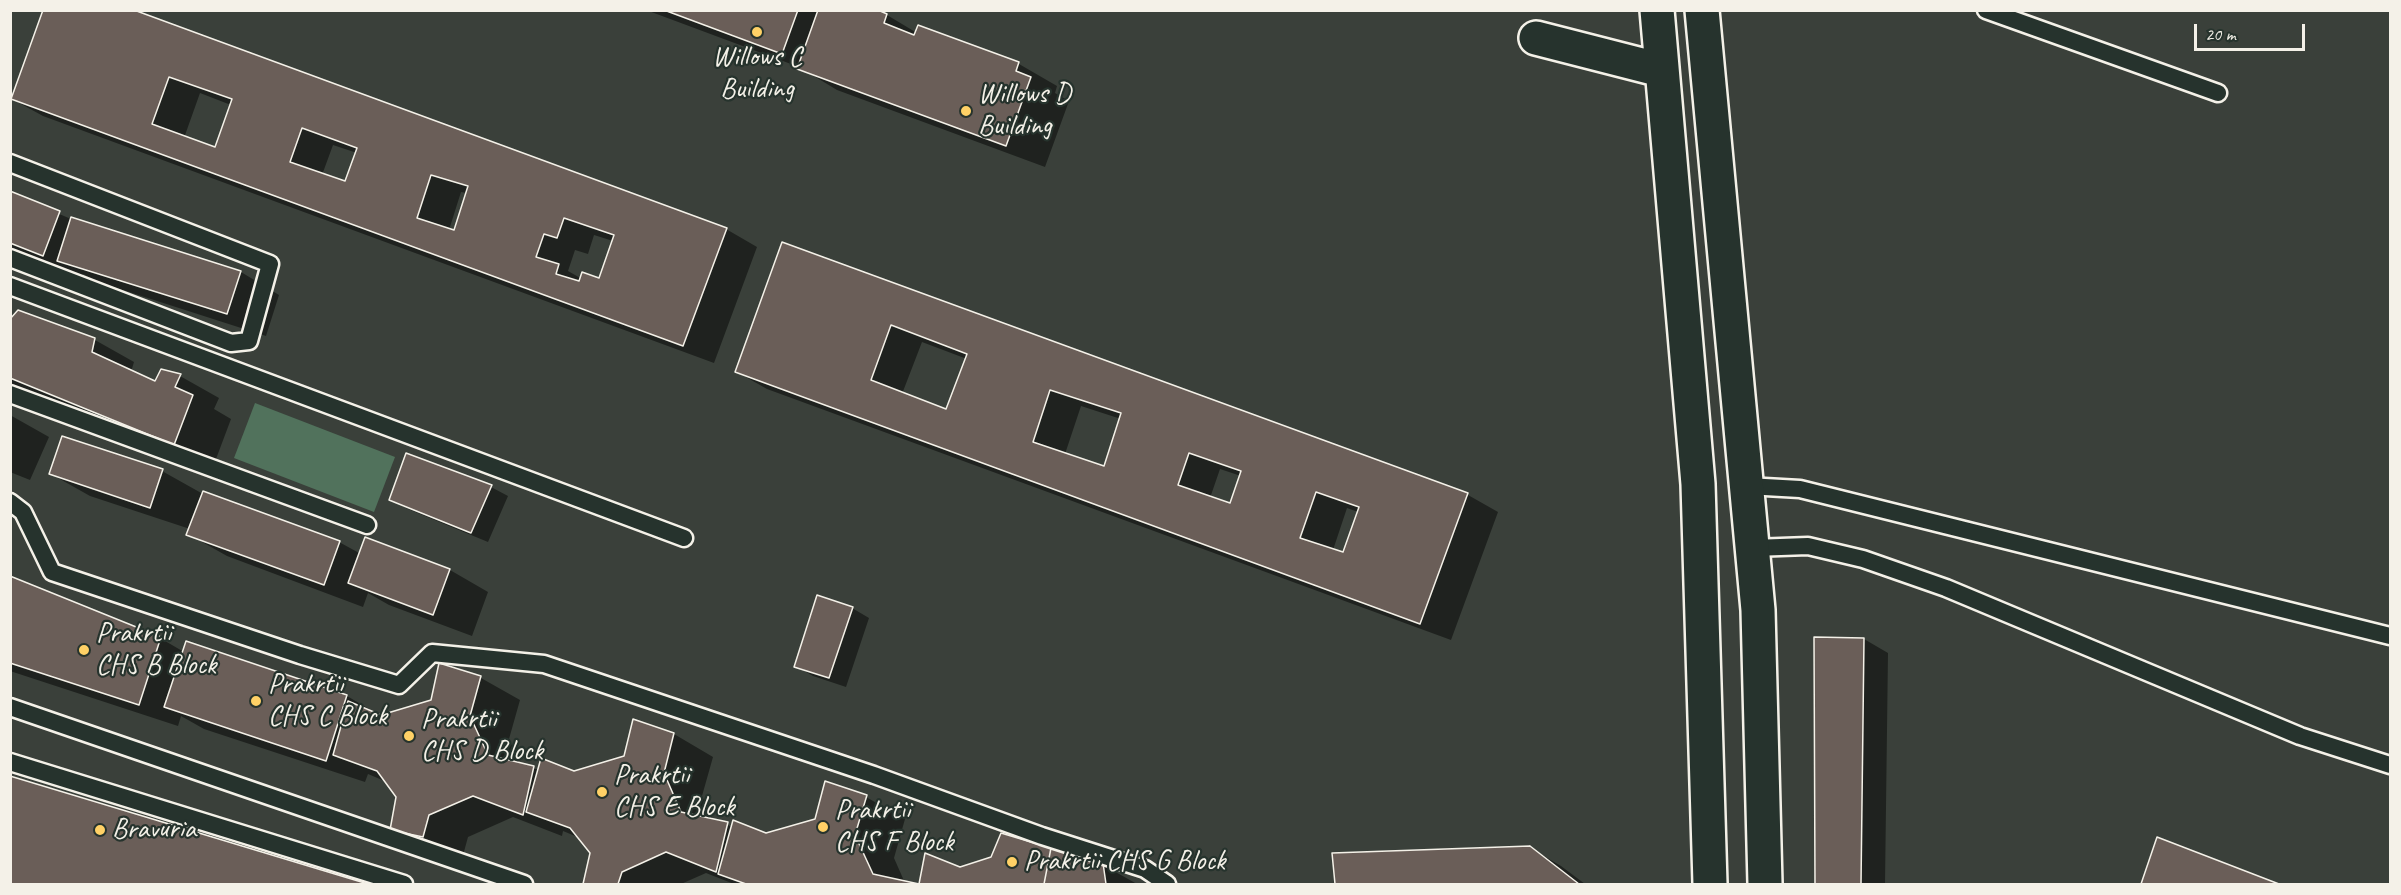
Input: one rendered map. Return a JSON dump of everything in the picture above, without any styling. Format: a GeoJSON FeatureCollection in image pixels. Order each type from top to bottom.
{"type":"FeatureCollection","features":[{"type":"Feature","properties":{"kind":"street"},"geometry":{"type":"LineString","coordinates":[[1657,10],[1698,484],[1710,885]]}},
{"type":"Feature","properties":{"kind":"street"},"geometry":{"type":"LineString","coordinates":[[1702,10],[1758,610],[1766,885]]}},
{"type":"Feature","properties":{"kind":"street"},"geometry":{"type":"LineString","coordinates":[[1536,38],[1661,70]]}},
{"type":"Feature","properties":{"kind":"lane"},"geometry":{"type":"LineString","coordinates":[[1986,10],[2218,93]]}},
{"type":"Feature","properties":{"kind":"lane"},"geometry":{"type":"LineString","coordinates":[[10,163],[270,264],[249,341],[231,343],[10,258]]}},
{"type":"Feature","properties":{"kind":"lane"},"geometry":{"type":"LineString","coordinates":[[10,286],[684,538]]}},
{"type":"Feature","properties":{"kind":"lane"},"geometry":{"type":"LineString","coordinates":[[10,394],[368,525]]}},
{"type":"Feature","properties":{"kind":"lane"},"geometry":{"type":"LineString","coordinates":[[1747,486],[1800,489],[2391,636]]}},
{"type":"Feature","properties":{"kind":"lane"},"geometry":{"type":"LineString","coordinates":[[10,502],[23,512],[52,572],[300,655],[399,685],[432,653],[544,664],[874,775],[1042,836],[1145,869],[1167,885]]}},
{"type":"Feature","properties":{"kind":"lane"},"geometry":{"type":"LineString","coordinates":[[1753,548],[1808,546],[1863,559],[1947,588],[2300,736],[2391,765]]}},
{"type":"Feature","properties":{"kind":"lane"},"geometry":{"type":"LineString","coordinates":[[10,707],[524,885]]}},
{"type":"Feature","properties":{"kind":"lane"},"geometry":{"type":"LineString","coordinates":[[10,762],[404,885]]}},
{"type":"Feature","properties":{"kind":"green space"},"geometry":{"type":"Polygon","coordinates":[[[255,403],[395,457],[374,512],[234,458],[255,403]]]}},
{"type":"Feature","properties":{"kind":"building"},"geometry":{"type":"Polygon","coordinates":[[[43,10],[134,10],[727,228],[683,346],[11,99],[43,10]],[[169,77],[152,124],[215,147],[232,99],[169,77]],[[302,128],[290,162],[345,181],[357,148],[302,128]],[[431,175],[417,218],[454,230],[468,186],[431,175]],[[564,218],[557,238],[544,234],[536,257],[559,264],[556,274],[579,281],[582,272],[599,278],[614,235],[564,218]]]}},
{"type":"Feature","properties":{"kind":"building","name":"Willows C Building"},"geometry":{"type":"Polygon","coordinates":[[[664,10],[798,10],[782,54],[664,10]]]}},
{"type":"Feature","properties":{"kind":"building","name":"Willows D Building"},"geometry":{"type":"Polygon","coordinates":[[[818,10],[878,10],[887,14],[884,23],[914,35],[918,25],[1019,62],[1016,71],[1031,77],[1006,146],[797,69],[818,10]]]}},
{"type":"Feature","properties":{"kind":"building"},"geometry":{"type":"Polygon","coordinates":[[[10,191],[60,211],[43,256],[10,243],[10,191]]]}},
{"type":"Feature","properties":{"kind":"building"},"geometry":{"type":"Polygon","coordinates":[[[71,217],[241,271],[227,314],[57,261],[71,217]]]}},
{"type":"Feature","properties":{"kind":"building"},"geometry":{"type":"Polygon","coordinates":[[[782,242],[1468,493],[1420,624],[735,372],[782,242]],[[891,325],[871,380],[946,409],[967,354],[891,325]],[[1050,390],[1033,442],[1104,466],[1121,413],[1050,390]],[[1189,453],[1178,485],[1230,503],[1241,471],[1189,453]],[[1316,492],[1300,538],[1343,552],[1359,507],[1316,492]]]}},
{"type":"Feature","properties":{"kind":"building"},"geometry":{"type":"Polygon","coordinates":[[[18,310],[95,338],[92,352],[155,381],[161,369],[181,374],[175,387],[193,395],[174,445],[10,378],[10,319],[18,310]]]}},
{"type":"Feature","properties":{"kind":"building"},"geometry":{"type":"Polygon","coordinates":[[[62,436],[163,469],[150,508],[49,474],[62,436]]]}},
{"type":"Feature","properties":{"kind":"building"},"geometry":{"type":"Polygon","coordinates":[[[406,453],[492,485],[471,533],[389,500],[406,453]]]}},
{"type":"Feature","properties":{"kind":"building"},"geometry":{"type":"Polygon","coordinates":[[[203,491],[340,541],[324,585],[186,535],[203,491]]]}},
{"type":"Feature","properties":{"kind":"building"},"geometry":{"type":"Polygon","coordinates":[[[365,537],[450,569],[433,615],[348,583],[365,537]]]}},
{"type":"Feature","properties":{"kind":"building","name":"Prakrtii CHS B Block"},"geometry":{"type":"Polygon","coordinates":[[[10,576],[161,637],[139,705],[10,663],[10,576]]]}},
{"type":"Feature","properties":{"kind":"building"},"geometry":{"type":"Polygon","coordinates":[[[817,595],[853,607],[829,678],[794,667],[817,595]]]}},
{"type":"Feature","properties":{"kind":"building"},"geometry":{"type":"Polygon","coordinates":[[[1814,637],[1864,638],[1861,884],[1815,884],[1814,637]]]}},
{"type":"Feature","properties":{"kind":"building","name":"Prakrtii CHS C Block"},"geometry":{"type":"Polygon","coordinates":[[[186,641],[347,695],[326,761],[164,707],[186,641]]]}},
{"type":"Feature","properties":{"kind":"building","name":"Prakrtii CHS D Block"},"geometry":{"type":"Polygon","coordinates":[[[439,663],[481,676],[470,716],[488,755],[534,766],[523,815],[473,796],[429,815],[423,837],[390,830],[396,797],[377,771],[333,755],[348,701],[381,715],[431,700],[439,663]]]}},
{"type":"Feature","properties":{"kind":"building","name":"Prakrtii CHS E Block"},"geometry":{"type":"Polygon","coordinates":[[[633,719],[674,733],[664,773],[681,812],[728,822],[716,872],[666,852],[622,872],[618,884],[583,884],[590,853],[570,828],[526,812],[541,758],[574,771],[624,756],[633,719]]]}},
{"type":"Feature","properties":{"kind":"building","name":"Bravuria"},"geometry":{"type":"Polygon","coordinates":[[[10,776],[368,884],[10,884],[10,776]]]}},
{"type":"Feature","properties":{"kind":"building","name":"Prakrtii CHS F Block"},"geometry":{"type":"Polygon","coordinates":[[[825,781],[867,795],[855,835],[873,874],[919,884],[746,884],[718,874],[733,820],[766,833],[815,819],[825,781]]]}},
{"type":"Feature","properties":{"kind":"building","name":"Prakrtii CHS G Block"},"geometry":{"type":"Polygon","coordinates":[[[1001,833],[1051,848],[1044,884],[919,884],[925,853],[960,867],[991,857],[1001,833]]]}},
{"type":"Feature","properties":{"kind":"building"},"geometry":{"type":"Polygon","coordinates":[[[2157,837],[2279,884],[2141,884],[2157,837]]]}},
{"type":"Feature","properties":{"kind":"building"},"geometry":{"type":"Polygon","coordinates":[[[1530,846],[1579,884],[1335,884],[1332,853],[1530,846]]]}},
{"type":"Feature","properties":{"kind":"building","name":"Prakrtii CHS G Block"},"geometry":{"type":"Polygon","coordinates":[[[1051,848],[1103,863],[1106,884],[1044,884],[1051,848]]]}},
{"type":"Feature","properties":{"kind":"place","name":"Willows C Building"},"geometry":{"type":"Point","coordinates":[757,32]}},
{"type":"Feature","properties":{"kind":"place","name":"Willows D Building"},"geometry":{"type":"Point","coordinates":[966,111]}},
{"type":"Feature","properties":{"kind":"place","name":"Prakrtii CHS B Block"},"geometry":{"type":"Point","coordinates":[84,650]}},
{"type":"Feature","properties":{"kind":"place","name":"Prakrtii CHS C Block"},"geometry":{"type":"Point","coordinates":[256,701]}},
{"type":"Feature","properties":{"kind":"place","name":"Prakrtii CHS D Block"},"geometry":{"type":"Point","coordinates":[409,736]}},
{"type":"Feature","properties":{"kind":"place","name":"Prakrtii CHS E Block"},"geometry":{"type":"Point","coordinates":[602,792]}},
{"type":"Feature","properties":{"kind":"place","name":"Prakrtii CHS F Block"},"geometry":{"type":"Point","coordinates":[823,827]}},
{"type":"Feature","properties":{"kind":"place","name":"Bravuria"},"geometry":{"type":"Point","coordinates":[100,830]}},
{"type":"Feature","properties":{"kind":"place","name":"Prakrtii CHS G Block"},"geometry":{"type":"Point","coordinates":[1012,862]}}]}
